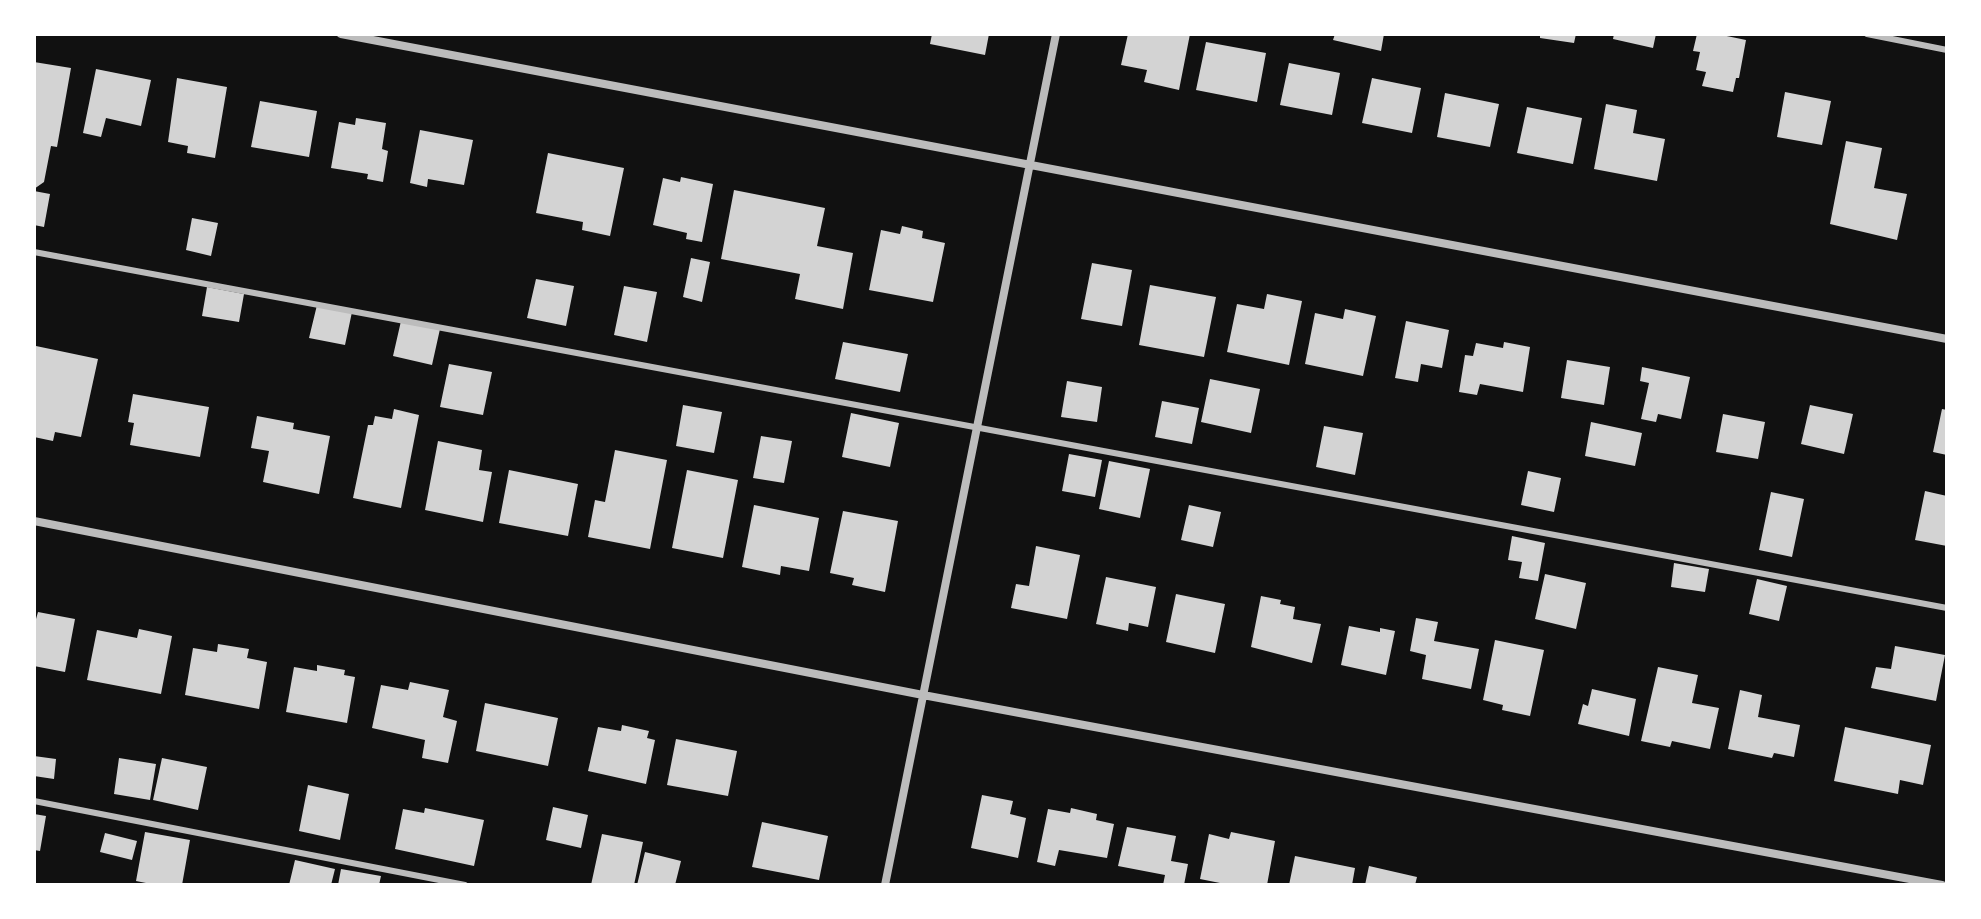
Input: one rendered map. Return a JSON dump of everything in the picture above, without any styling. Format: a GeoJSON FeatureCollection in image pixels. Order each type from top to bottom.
{"type":"FeatureCollection","features":[{"type":"Feature","properties":{"kind":"street"},"geometry":{"type":"LineString","coordinates":[[341,34],[1947,339]]}},
{"type":"Feature","properties":{"kind":"street"},"geometry":{"type":"LineString","coordinates":[[885,885],[1056,34]]}},
{"type":"Feature","properties":{"kind":"street"},"geometry":{"type":"LineString","coordinates":[[34,521],[923,695],[1942,885]]}},
{"type":"Feature","properties":{"kind":"lane"},"geometry":{"type":"LineString","coordinates":[[1867,34],[1947,50]]}},
{"type":"Feature","properties":{"kind":"lane"},"geometry":{"type":"LineString","coordinates":[[34,252],[1947,608]]}},
{"type":"Feature","properties":{"kind":"lane"},"geometry":{"type":"LineString","coordinates":[[34,801],[465,885]]}},
{"type":"Feature","properties":{"kind":"building"},"geometry":{"type":"Polygon","coordinates":[[[932,34],[989,34],[985,55],[930,44],[932,34]]]}},
{"type":"Feature","properties":{"kind":"building"},"geometry":{"type":"Polygon","coordinates":[[[1128,34],[1190,34],[1179,90],[1144,82],[1147,70],[1121,65],[1128,34]]]}},
{"type":"Feature","properties":{"kind":"building"},"geometry":{"type":"Polygon","coordinates":[[[1335,34],[1384,34],[1381,51],[1333,40],[1335,34]]]}},
{"type":"Feature","properties":{"kind":"building"},"geometry":{"type":"Polygon","coordinates":[[[1540,34],[1576,34],[1574,43],[1540,38],[1540,34]]]}},
{"type":"Feature","properties":{"kind":"building"},"geometry":{"type":"Polygon","coordinates":[[[1614,34],[1656,34],[1653,48],[1613,39],[1614,34]]]}},
{"type":"Feature","properties":{"kind":"building"},"geometry":{"type":"Polygon","coordinates":[[[1697,34],[1717,34],[1746,40],[1739,78],[1736,78],[1733,92],[1702,86],[1706,72],[1696,70],[1700,52],[1693,51],[1697,34]]]}},
{"type":"Feature","properties":{"kind":"building"},"geometry":{"type":"Polygon","coordinates":[[[1206,42],[1266,53],[1257,102],[1196,90],[1206,42]]]}},
{"type":"Feature","properties":{"kind":"building"},"geometry":{"type":"Polygon","coordinates":[[[34,62],[71,68],[57,147],[51,146],[44,182],[34,189],[34,62]]]}},
{"type":"Feature","properties":{"kind":"building"},"geometry":{"type":"Polygon","coordinates":[[[1289,63],[1340,73],[1332,115],[1280,105],[1289,63]]]}},
{"type":"Feature","properties":{"kind":"building"},"geometry":{"type":"Polygon","coordinates":[[[96,69],[151,80],[141,126],[106,118],[101,137],[83,133],[96,69]]]}},
{"type":"Feature","properties":{"kind":"building"},"geometry":{"type":"Polygon","coordinates":[[[177,78],[227,87],[215,158],[187,153],[188,146],[168,142],[177,78]]]}},
{"type":"Feature","properties":{"kind":"building"},"geometry":{"type":"Polygon","coordinates":[[[1372,78],[1421,88],[1412,133],[1362,123],[1372,78]]]}},
{"type":"Feature","properties":{"kind":"building"},"geometry":{"type":"Polygon","coordinates":[[[1785,92],[1831,101],[1822,145],[1777,137],[1785,92]]]}},
{"type":"Feature","properties":{"kind":"building"},"geometry":{"type":"Polygon","coordinates":[[[1445,93],[1499,104],[1490,147],[1437,137],[1445,93]]]}},
{"type":"Feature","properties":{"kind":"building"},"geometry":{"type":"Polygon","coordinates":[[[260,101],[317,111],[309,157],[251,147],[260,101]]]}},
{"type":"Feature","properties":{"kind":"building"},"geometry":{"type":"Polygon","coordinates":[[[1606,104],[1637,110],[1633,133],[1665,139],[1657,181],[1594,169],[1606,104]]]}},
{"type":"Feature","properties":{"kind":"building"},"geometry":{"type":"Polygon","coordinates":[[[1527,107],[1582,118],[1573,164],[1517,153],[1527,107]]]}},
{"type":"Feature","properties":{"kind":"building"},"geometry":{"type":"Polygon","coordinates":[[[356,118],[386,123],[382,149],[388,151],[383,182],[367,179],[368,174],[331,168],[339,122],[355,125],[356,118]]]}},
{"type":"Feature","properties":{"kind":"building"},"geometry":{"type":"Polygon","coordinates":[[[420,130],[473,140],[464,185],[428,179],[427,187],[410,183],[420,130]]]}},
{"type":"Feature","properties":{"kind":"building"},"geometry":{"type":"Polygon","coordinates":[[[1846,141],[1882,148],[1874,188],[1907,194],[1897,240],[1830,224],[1846,141]]]}},
{"type":"Feature","properties":{"kind":"building"},"geometry":{"type":"Polygon","coordinates":[[[548,153],[624,168],[610,236],[582,230],[583,222],[536,213],[548,153]]]}},
{"type":"Feature","properties":{"kind":"building"},"geometry":{"type":"Polygon","coordinates":[[[681,177],[713,184],[702,242],[686,239],[687,233],[653,225],[663,178],[680,182],[681,177]]]}},
{"type":"Feature","properties":{"kind":"building"},"geometry":{"type":"Polygon","coordinates":[[[734,190],[825,208],[817,246],[853,253],[843,309],[795,299],[800,274],[721,259],[734,190]]]}},
{"type":"Feature","properties":{"kind":"building"},"geometry":{"type":"Polygon","coordinates":[[[34,191],[50,194],[44,227],[34,225],[34,191]]]}},
{"type":"Feature","properties":{"kind":"building"},"geometry":{"type":"Polygon","coordinates":[[[192,218],[218,223],[211,256],[186,250],[192,218]]]}},
{"type":"Feature","properties":{"kind":"building"},"geometry":{"type":"Polygon","coordinates":[[[902,226],[923,231],[922,238],[945,243],[933,302],[869,290],[881,230],[900,234],[902,226]]]}},
{"type":"Feature","properties":{"kind":"building"},"geometry":{"type":"Polygon","coordinates":[[[691,258],[710,262],[702,302],[683,297],[691,258]]]}},
{"type":"Feature","properties":{"kind":"building"},"geometry":{"type":"Polygon","coordinates":[[[1092,263],[1132,270],[1122,326],[1081,319],[1092,263]]]}},
{"type":"Feature","properties":{"kind":"building"},"geometry":{"type":"Polygon","coordinates":[[[536,279],[574,286],[566,326],[527,318],[536,279]]]}},
{"type":"Feature","properties":{"kind":"building"},"geometry":{"type":"Polygon","coordinates":[[[1150,285],[1216,297],[1204,357],[1139,345],[1150,285]]]}},
{"type":"Feature","properties":{"kind":"building"},"geometry":{"type":"Polygon","coordinates":[[[624,286],[657,292],[647,342],[614,335],[624,286]]]}},
{"type":"Feature","properties":{"kind":"building"},"geometry":{"type":"Polygon","coordinates":[[[207,287],[244,294],[239,322],[202,316],[207,287]]]}},
{"type":"Feature","properties":{"kind":"building"},"geometry":{"type":"Polygon","coordinates":[[[1267,294],[1302,301],[1289,365],[1227,352],[1237,304],[1264,309],[1267,294]]]}},
{"type":"Feature","properties":{"kind":"building"},"geometry":{"type":"Polygon","coordinates":[[[317,305],[352,312],[345,345],[309,338],[317,305]]]}},
{"type":"Feature","properties":{"kind":"building"},"geometry":{"type":"Polygon","coordinates":[[[1345,309],[1376,316],[1363,376],[1305,364],[1315,313],[1343,319],[1345,309]]]}},
{"type":"Feature","properties":{"kind":"building"},"geometry":{"type":"Polygon","coordinates":[[[401,321],[440,329],[432,365],[393,356],[401,321]]]}},
{"type":"Feature","properties":{"kind":"building"},"geometry":{"type":"Polygon","coordinates":[[[1406,321],[1449,330],[1442,368],[1421,364],[1418,382],[1395,378],[1406,321]]]}},
{"type":"Feature","properties":{"kind":"building"},"geometry":{"type":"Polygon","coordinates":[[[843,342],[908,354],[900,392],[835,379],[843,342]]]}},
{"type":"Feature","properties":{"kind":"building"},"geometry":{"type":"Polygon","coordinates":[[[1504,342],[1530,347],[1523,392],[1480,384],[1477,395],[1459,392],[1465,355],[1473,356],[1476,343],[1503,348],[1504,342]]]}},
{"type":"Feature","properties":{"kind":"building"},"geometry":{"type":"Polygon","coordinates":[[[36,346],[98,359],[81,437],[55,432],[53,441],[34,437],[36,346]]]}},
{"type":"Feature","properties":{"kind":"building"},"geometry":{"type":"Polygon","coordinates":[[[1567,360],[1610,367],[1604,405],[1561,398],[1567,360]]]}},
{"type":"Feature","properties":{"kind":"building"},"geometry":{"type":"Polygon","coordinates":[[[449,364],[492,372],[483,415],[440,407],[449,364]]]}},
{"type":"Feature","properties":{"kind":"building"},"geometry":{"type":"Polygon","coordinates":[[[1642,367],[1690,377],[1681,419],[1658,414],[1656,422],[1641,419],[1649,383],[1640,381],[1642,367]]]}},
{"type":"Feature","properties":{"kind":"building"},"geometry":{"type":"Polygon","coordinates":[[[1210,379],[1260,389],[1251,433],[1201,422],[1210,379]]]}},
{"type":"Feature","properties":{"kind":"building"},"geometry":{"type":"Polygon","coordinates":[[[1067,381],[1102,387],[1097,422],[1061,417],[1067,381]]]}},
{"type":"Feature","properties":{"kind":"building"},"geometry":{"type":"Polygon","coordinates":[[[133,394],[209,407],[200,457],[130,445],[134,423],[128,422],[133,394]]]}},
{"type":"Feature","properties":{"kind":"building"},"geometry":{"type":"Polygon","coordinates":[[[1162,401],[1199,408],[1192,444],[1155,437],[1162,401]]]}},
{"type":"Feature","properties":{"kind":"building"},"geometry":{"type":"Polygon","coordinates":[[[683,405],[722,412],[714,453],[676,446],[683,405]]]}},
{"type":"Feature","properties":{"kind":"building"},"geometry":{"type":"Polygon","coordinates":[[[1810,405],[1853,414],[1844,454],[1801,444],[1810,405]]]}},
{"type":"Feature","properties":{"kind":"building"},"geometry":{"type":"Polygon","coordinates":[[[394,409],[419,415],[401,508],[353,498],[368,425],[373,425],[375,416],[392,419],[394,409]]]}},
{"type":"Feature","properties":{"kind":"building"},"geometry":{"type":"Polygon","coordinates":[[[1942,409],[1947,410],[1947,455],[1933,452],[1942,409]]]}},
{"type":"Feature","properties":{"kind":"building"},"geometry":{"type":"Polygon","coordinates":[[[851,413],[899,423],[890,467],[842,457],[851,413]]]}},
{"type":"Feature","properties":{"kind":"building"},"geometry":{"type":"Polygon","coordinates":[[[1723,414],[1765,422],[1758,459],[1716,452],[1723,414]]]}},
{"type":"Feature","properties":{"kind":"building"},"geometry":{"type":"Polygon","coordinates":[[[257,416],[294,423],[293,429],[330,436],[319,494],[263,482],[269,451],[251,448],[257,416]]]}},
{"type":"Feature","properties":{"kind":"building"},"geometry":{"type":"Polygon","coordinates":[[[1591,422],[1642,433],[1635,466],[1585,456],[1591,422]]]}},
{"type":"Feature","properties":{"kind":"building"},"geometry":{"type":"Polygon","coordinates":[[[1324,426],[1363,433],[1355,475],[1316,467],[1324,426]]]}},
{"type":"Feature","properties":{"kind":"building"},"geometry":{"type":"Polygon","coordinates":[[[761,436],[792,441],[784,483],[753,478],[761,436]]]}},
{"type":"Feature","properties":{"kind":"building"},"geometry":{"type":"Polygon","coordinates":[[[438,441],[482,450],[479,470],[492,472],[483,522],[425,510],[438,441]]]}},
{"type":"Feature","properties":{"kind":"building"},"geometry":{"type":"Polygon","coordinates":[[[615,450],[667,460],[650,549],[588,537],[595,500],[605,502],[615,450]]]}},
{"type":"Feature","properties":{"kind":"building"},"geometry":{"type":"Polygon","coordinates":[[[1069,454],[1102,460],[1095,497],[1062,491],[1069,454]]]}},
{"type":"Feature","properties":{"kind":"building"},"geometry":{"type":"Polygon","coordinates":[[[1109,461],[1150,469],[1140,518],[1099,509],[1109,461]]]}},
{"type":"Feature","properties":{"kind":"building"},"geometry":{"type":"Polygon","coordinates":[[[509,470],[578,484],[568,536],[499,523],[509,470]]]}},
{"type":"Feature","properties":{"kind":"building"},"geometry":{"type":"Polygon","coordinates":[[[687,470],[738,480],[723,558],[672,548],[687,470]]]}},
{"type":"Feature","properties":{"kind":"building"},"geometry":{"type":"Polygon","coordinates":[[[1528,471],[1561,478],[1554,512],[1521,505],[1528,471]]]}},
{"type":"Feature","properties":{"kind":"building"},"geometry":{"type":"Polygon","coordinates":[[[1925,491],[1947,496],[1947,546],[1915,540],[1925,491]]]}},
{"type":"Feature","properties":{"kind":"building"},"geometry":{"type":"Polygon","coordinates":[[[1771,492],[1804,499],[1792,557],[1759,550],[1771,492]]]}},
{"type":"Feature","properties":{"kind":"building"},"geometry":{"type":"Polygon","coordinates":[[[754,505],[819,518],[809,571],[781,566],[780,575],[742,567],[754,505]]]}},
{"type":"Feature","properties":{"kind":"building"},"geometry":{"type":"Polygon","coordinates":[[[1189,505],[1221,512],[1213,547],[1181,540],[1189,505]]]}},
{"type":"Feature","properties":{"kind":"building"},"geometry":{"type":"Polygon","coordinates":[[[843,511],[898,521],[885,592],[852,585],[854,578],[830,573],[843,511]]]}},
{"type":"Feature","properties":{"kind":"building"},"geometry":{"type":"Polygon","coordinates":[[[1512,536],[1545,543],[1538,581],[1519,578],[1522,562],[1508,560],[1512,536]]]}},
{"type":"Feature","properties":{"kind":"building"},"geometry":{"type":"Polygon","coordinates":[[[1036,546],[1080,555],[1067,619],[1011,608],[1016,584],[1029,586],[1036,546]]]}},
{"type":"Feature","properties":{"kind":"building"},"geometry":{"type":"Polygon","coordinates":[[[1674,563],[1709,569],[1705,592],[1671,587],[1674,563]]]}},
{"type":"Feature","properties":{"kind":"building"},"geometry":{"type":"Polygon","coordinates":[[[1545,574],[1586,583],[1576,629],[1535,619],[1545,574]]]}},
{"type":"Feature","properties":{"kind":"building"},"geometry":{"type":"Polygon","coordinates":[[[1106,577],[1156,587],[1148,627],[1129,623],[1128,631],[1096,624],[1106,577]]]}},
{"type":"Feature","properties":{"kind":"building"},"geometry":{"type":"Polygon","coordinates":[[[1757,579],[1787,586],[1779,621],[1749,614],[1757,579]]]}},
{"type":"Feature","properties":{"kind":"building"},"geometry":{"type":"Polygon","coordinates":[[[1176,594],[1225,604],[1215,653],[1166,642],[1176,594]]]}},
{"type":"Feature","properties":{"kind":"building"},"geometry":{"type":"Polygon","coordinates":[[[1261,596],[1295,607],[1293,619],[1321,624],[1312,663],[1251,647],[1261,596]]]}},
{"type":"Feature","properties":{"kind":"building"},"geometry":{"type":"Polygon","coordinates":[[[38,612],[75,619],[65,672],[34,666],[34,619],[38,612]]]}},
{"type":"Feature","properties":{"kind":"building"},"geometry":{"type":"Polygon","coordinates":[[[1416,618],[1438,622],[1434,641],[1479,649],[1471,689],[1422,679],[1426,655],[1410,651],[1416,618]]]}},
{"type":"Feature","properties":{"kind":"building"},"geometry":{"type":"Polygon","coordinates":[[[1349,626],[1380,632],[1380,628],[1395,631],[1386,675],[1341,665],[1349,626]]]}},
{"type":"Feature","properties":{"kind":"building"},"geometry":{"type":"Polygon","coordinates":[[[139,629],[172,636],[161,694],[87,680],[97,630],[137,638],[139,629]]]}},
{"type":"Feature","properties":{"kind":"building"},"geometry":{"type":"Polygon","coordinates":[[[1495,640],[1544,650],[1530,716],[1502,710],[1503,705],[1483,700],[1495,640]]]}},
{"type":"Feature","properties":{"kind":"building"},"geometry":{"type":"Polygon","coordinates":[[[218,644],[249,649],[247,658],[267,662],[259,709],[185,695],[193,648],[217,652],[218,644]]]}},
{"type":"Feature","properties":{"kind":"building"},"geometry":{"type":"Polygon","coordinates":[[[1895,646],[1945,655],[1936,701],[1871,688],[1876,667],[1891,669],[1895,646]]]}},
{"type":"Feature","properties":{"kind":"building"},"geometry":{"type":"Polygon","coordinates":[[[317,665],[345,670],[344,675],[355,677],[347,723],[286,712],[294,667],[317,671],[317,665]]]}},
{"type":"Feature","properties":{"kind":"building"},"geometry":{"type":"Polygon","coordinates":[[[1658,667],[1698,675],[1692,703],[1719,708],[1710,749],[1672,741],[1670,747],[1641,741],[1658,667]]]}},
{"type":"Feature","properties":{"kind":"building"},"geometry":{"type":"Polygon","coordinates":[[[410,682],[449,690],[443,717],[457,721],[448,763],[422,758],[425,740],[372,728],[381,685],[408,690],[410,682]]]}},
{"type":"Feature","properties":{"kind":"building"},"geometry":{"type":"Polygon","coordinates":[[[1592,689],[1636,699],[1629,736],[1578,724],[1583,704],[1588,706],[1592,689]]]}},
{"type":"Feature","properties":{"kind":"building"},"geometry":{"type":"Polygon","coordinates":[[[1740,690],[1762,695],[1758,717],[1800,725],[1794,757],[1774,753],[1772,758],[1728,749],[1740,690]]]}},
{"type":"Feature","properties":{"kind":"building"},"geometry":{"type":"Polygon","coordinates":[[[485,703],[558,718],[548,766],[476,751],[485,703]]]}},
{"type":"Feature","properties":{"kind":"building"},"geometry":{"type":"Polygon","coordinates":[[[622,725],[649,731],[647,738],[655,740],[646,784],[588,771],[598,727],[621,731],[622,725]]]}},
{"type":"Feature","properties":{"kind":"building"},"geometry":{"type":"Polygon","coordinates":[[[1845,727],[1931,745],[1923,785],[1900,780],[1898,794],[1834,781],[1845,727]]]}},
{"type":"Feature","properties":{"kind":"building"},"geometry":{"type":"Polygon","coordinates":[[[676,739],[737,751],[728,796],[667,785],[676,739]]]}},
{"type":"Feature","properties":{"kind":"building"},"geometry":{"type":"Polygon","coordinates":[[[34,756],[56,759],[54,779],[34,776],[34,756]]]}},
{"type":"Feature","properties":{"kind":"building"},"geometry":{"type":"Polygon","coordinates":[[[119,758],[156,764],[150,800],[114,794],[119,758]]]}},
{"type":"Feature","properties":{"kind":"building"},"geometry":{"type":"Polygon","coordinates":[[[162,758],[207,767],[198,810],[153,800],[162,758]]]}},
{"type":"Feature","properties":{"kind":"building"},"geometry":{"type":"Polygon","coordinates":[[[308,785],[349,794],[340,840],[299,831],[308,785]]]}},
{"type":"Feature","properties":{"kind":"building"},"geometry":{"type":"Polygon","coordinates":[[[982,795],[1013,801],[1010,814],[1026,818],[1018,858],[971,848],[982,795]]]}},
{"type":"Feature","properties":{"kind":"building"},"geometry":{"type":"Polygon","coordinates":[[[553,807],[588,815],[581,848],[546,840],[553,807]]]}},
{"type":"Feature","properties":{"kind":"building"},"geometry":{"type":"Polygon","coordinates":[[[425,808],[484,820],[474,866],[395,849],[403,809],[424,813],[425,808]]]}},
{"type":"Feature","properties":{"kind":"building"},"geometry":{"type":"Polygon","coordinates":[[[1071,808],[1097,814],[1096,820],[1114,824],[1107,858],[1059,850],[1055,866],[1037,862],[1048,809],[1070,813],[1071,808]]]}},
{"type":"Feature","properties":{"kind":"building"},"geometry":{"type":"Polygon","coordinates":[[[34,814],[46,816],[40,851],[34,850],[34,814]]]}},
{"type":"Feature","properties":{"kind":"building"},"geometry":{"type":"Polygon","coordinates":[[[762,822],[828,836],[819,880],[752,867],[762,822]]]}},
{"type":"Feature","properties":{"kind":"building"},"geometry":{"type":"Polygon","coordinates":[[[1127,827],[1176,836],[1171,861],[1188,864],[1184,885],[1163,885],[1165,875],[1118,866],[1127,827]]]}},
{"type":"Feature","properties":{"kind":"building"},"geometry":{"type":"Polygon","coordinates":[[[145,832],[190,840],[182,885],[136,881],[145,832]]]}},
{"type":"Feature","properties":{"kind":"building"},"geometry":{"type":"Polygon","coordinates":[[[1231,832],[1275,841],[1267,885],[1230,885],[1200,879],[1209,834],[1229,839],[1231,832]]]}},
{"type":"Feature","properties":{"kind":"building"},"geometry":{"type":"Polygon","coordinates":[[[105,833],[137,841],[132,860],[100,852],[105,833]]]}},
{"type":"Feature","properties":{"kind":"building"},"geometry":{"type":"Polygon","coordinates":[[[602,834],[643,842],[634,885],[591,885],[602,834]]]}},
{"type":"Feature","properties":{"kind":"building"},"geometry":{"type":"Polygon","coordinates":[[[645,852],[681,861],[675,885],[637,885],[645,852]]]}},
{"type":"Feature","properties":{"kind":"building"},"geometry":{"type":"Polygon","coordinates":[[[1295,856],[1355,868],[1352,885],[1289,885],[1295,856]]]}},
{"type":"Feature","properties":{"kind":"building"},"geometry":{"type":"Polygon","coordinates":[[[295,860],[335,869],[331,885],[289,885],[295,860]]]}},
{"type":"Feature","properties":{"kind":"building"},"geometry":{"type":"Polygon","coordinates":[[[1369,866],[1417,877],[1415,885],[1365,885],[1369,866]]]}},
{"type":"Feature","properties":{"kind":"building"},"geometry":{"type":"Polygon","coordinates":[[[341,869],[381,876],[379,885],[338,885],[341,869]]]}}]}
